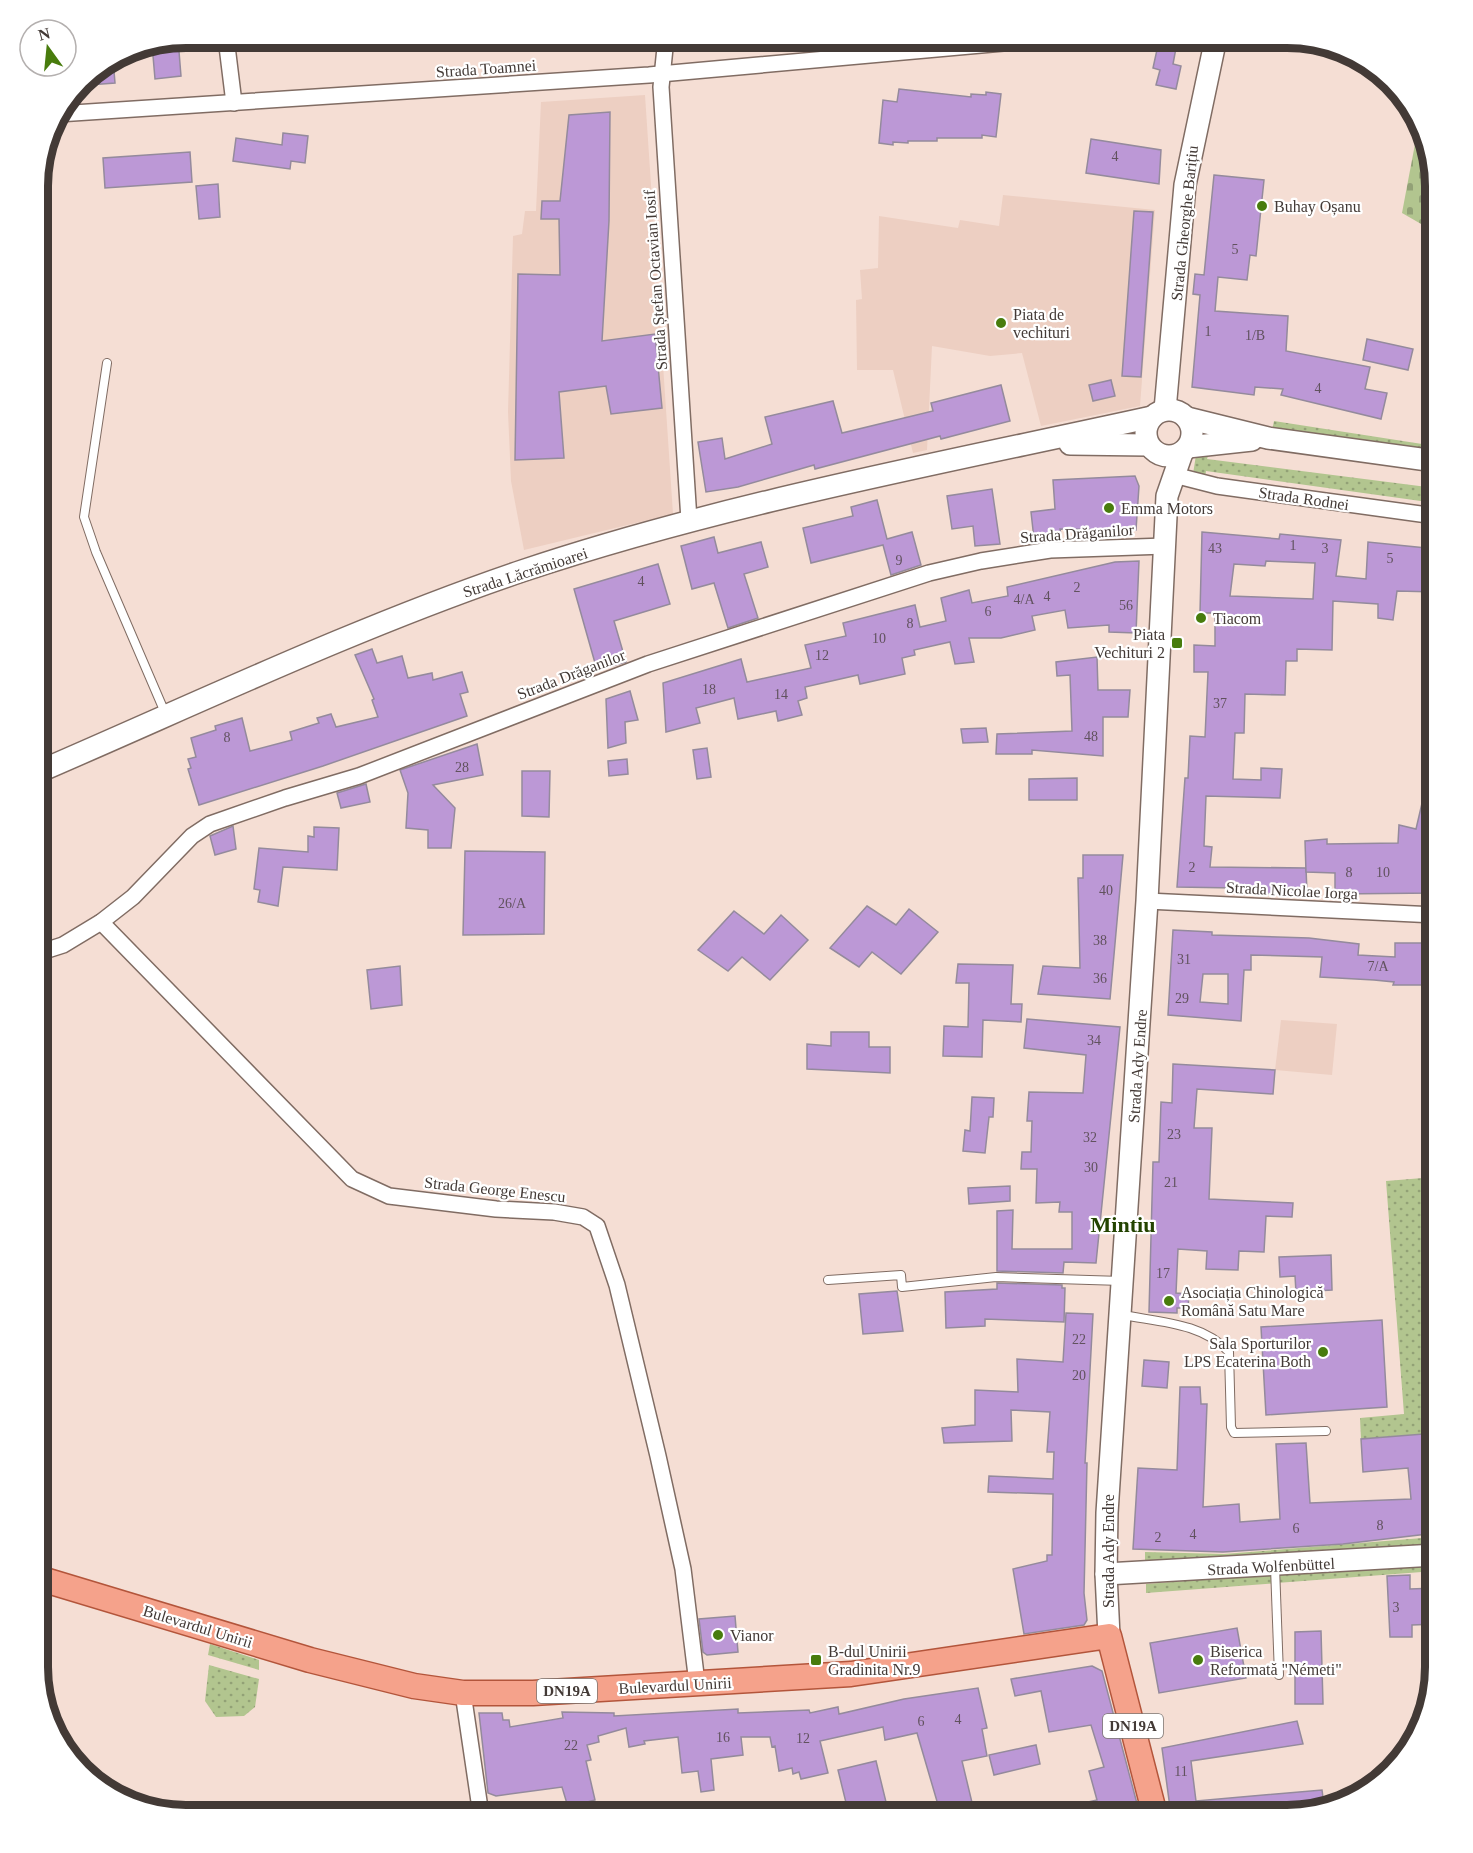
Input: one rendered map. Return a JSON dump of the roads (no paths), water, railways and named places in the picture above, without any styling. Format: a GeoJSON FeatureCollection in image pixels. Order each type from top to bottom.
{"type":"FeatureCollection","features":[{"type":"Feature","properties":{"kind":"main road","name":"Strada Gheorghe Barițiu"},"geometry":{"type":"LineString","coordinates":[[1159,413],[1185,185],[1214,48]]}},
{"type":"Feature","properties":{"kind":"main road"},"geometry":{"type":"LineString","coordinates":[[1159,413],[1181,413],[1187,418],[1268,438],[1425,459]]}},
{"type":"Feature","properties":{"kind":"main road","name":"Strada Lăcrămioarei"},"geometry":{"type":"LineString","coordinates":[[48,768],[411,610],[525,570],[689,520],[1036,443],[1159,413]]}},
{"type":"Feature","properties":{"kind":"main road","name":"DN19A"},"geometry":{"type":"LineString","coordinates":[[1151,448],[1145,431],[1159,413]]}},
{"type":"Feature","properties":{"kind":"main road","name":"DN19A"},"geometry":{"type":"LineString","coordinates":[[1185,450],[1192,432],[1187,418]]}},
{"type":"Feature","properties":{"kind":"main road"},"geometry":{"type":"LineString","coordinates":[[1151,448],[1167,457],[1185,450],[1268,438]]}},
{"type":"Feature","properties":{"kind":"main road","name":"Strada Lăcrămioarei"},"geometry":{"type":"LineString","coordinates":[[1036,443],[1151,448]]}},
{"type":"Feature","properties":{"kind":"main road","name":"Strada Ady Endre"},"geometry":{"type":"LineString","coordinates":[[1151,448],[1167,496]]}},
{"type":"Feature","properties":{"kind":"main road","name":"Strada Ady Endre"},"geometry":{"type":"LineString","coordinates":[[1109,1636],[1106,1574],[1107,1513],[1147,901],[1167,496],[1185,450]]}},
{"type":"Feature","properties":{"kind":"main road","name":"Strada Wolfenbüttel"},"geometry":{"type":"LineString","coordinates":[[1106,1574],[1425,1556]]}},
{"type":"Feature","properties":{"kind":"main road","name":"Bulevardul Unirii"},"geometry":{"type":"LineString","coordinates":[[48,1581],[310,1660],[414,1686],[463,1693],[534,1693],[851,1674],[1109,1636]]}},
{"type":"Feature","properties":{"kind":"main road","name":"DN19A"},"geometry":{"type":"LineString","coordinates":[[1109,1636],[1152,1805]]}},
{"type":"Feature","properties":{"kind":"street"},"geometry":{"type":"LineString","coordinates":[[227,48],[234,103]]}},
{"type":"Feature","properties":{"kind":"street","name":"Strada Ștefan Octavian Iosif"},"geometry":{"type":"LineString","coordinates":[[664,48],[660,74],[689,520]]}},
{"type":"Feature","properties":{"kind":"street","name":"Strada Toamnei"},"geometry":{"type":"LineString","coordinates":[[70,111],[234,103],[660,74],[948,48]]}},
{"type":"Feature","properties":{"kind":"street","name":"Strada Rodnei"},"geometry":{"type":"LineString","coordinates":[[1174,475],[1217,486],[1425,514]]}},
{"type":"Feature","properties":{"kind":"street","name":"Strada Drăganilor"},"geometry":{"type":"LineString","coordinates":[[48,949],[63,945],[101,922],[133,897],[192,836],[210,824],[359,776],[648,664],[929,573],[981,561],[1050,550],[1165,546]]}},
{"type":"Feature","properties":{"kind":"street","name":"Strada Nicolae Iorga"},"geometry":{"type":"LineString","coordinates":[[1147,901],[1425,914]]}},
{"type":"Feature","properties":{"kind":"street","name":"Strada George Enescu"},"geometry":{"type":"LineString","coordinates":[[101,922],[352,1179],[389,1196],[496,1209],[554,1212],[583,1217],[597,1226],[617,1286],[660,1467],[682,1569],[697,1683]]}},
{"type":"Feature","properties":{"kind":"street"},"geometry":{"type":"LineString","coordinates":[[463,1693],[480,1805]]}},
{"type":"Feature","properties":{"kind":"lane"},"geometry":{"type":"LineString","coordinates":[[106,363],[84,517],[96,552],[166,717]]}},
{"type":"Feature","properties":{"kind":"lane"},"geometry":{"type":"LineString","coordinates":[[828,1280],[901,1275],[902,1287],[996,1277],[1123,1281]]}},
{"type":"Feature","properties":{"kind":"lane"},"geometry":{"type":"LineString","coordinates":[[1121,1315],[1194,1328],[1220,1341],[1229,1352],[1231,1427],[1234,1433],[1326,1431]]}},
{"type":"Feature","properties":{"kind":"lane"},"geometry":{"type":"LineString","coordinates":[[1275,1566],[1279,1675]]}},
{"type":"Feature","properties":{"kind":"place","name":"Buhay Oșanu"},"geometry":{"type":"Point","coordinates":[1262,206]}},
{"type":"Feature","properties":{"kind":"place","name":"Piata de vechituri"},"geometry":{"type":"Point","coordinates":[1001,323]}},
{"type":"Feature","properties":{"kind":"place","name":"Emma Motors"},"geometry":{"type":"Point","coordinates":[1109,508]}},
{"type":"Feature","properties":{"kind":"place","name":"Tiacom"},"geometry":{"type":"Point","coordinates":[1201,618]}},
{"type":"Feature","properties":{"kind":"place","name":"Piata Vechituri 2"},"geometry":{"type":"Point","coordinates":[1177,643]}},
{"type":"Feature","properties":{"kind":"place","name":"Asociația Chinologică Română Satu Mare"},"geometry":{"type":"Point","coordinates":[1169,1301]}},
{"type":"Feature","properties":{"kind":"place","name":"Sala Sporturilor LPS Ecaterina Both"},"geometry":{"type":"Point","coordinates":[1323,1352]}},
{"type":"Feature","properties":{"kind":"place","name":"Vianor"},"geometry":{"type":"Point","coordinates":[718,1635]}},
{"type":"Feature","properties":{"kind":"place","name":"B-dul Unirii Gradinita Nr.9"},"geometry":{"type":"Point","coordinates":[816,1660]}},
{"type":"Feature","properties":{"kind":"place","name":"Biserica Reformată \"Németi\""},"geometry":{"type":"Point","coordinates":[1198,1660]}},
{"type":"Feature","properties":{"kind":"district","name":"Mintiu"},"geometry":{"type":"Point","coordinates":[1123,1224]}}]}
